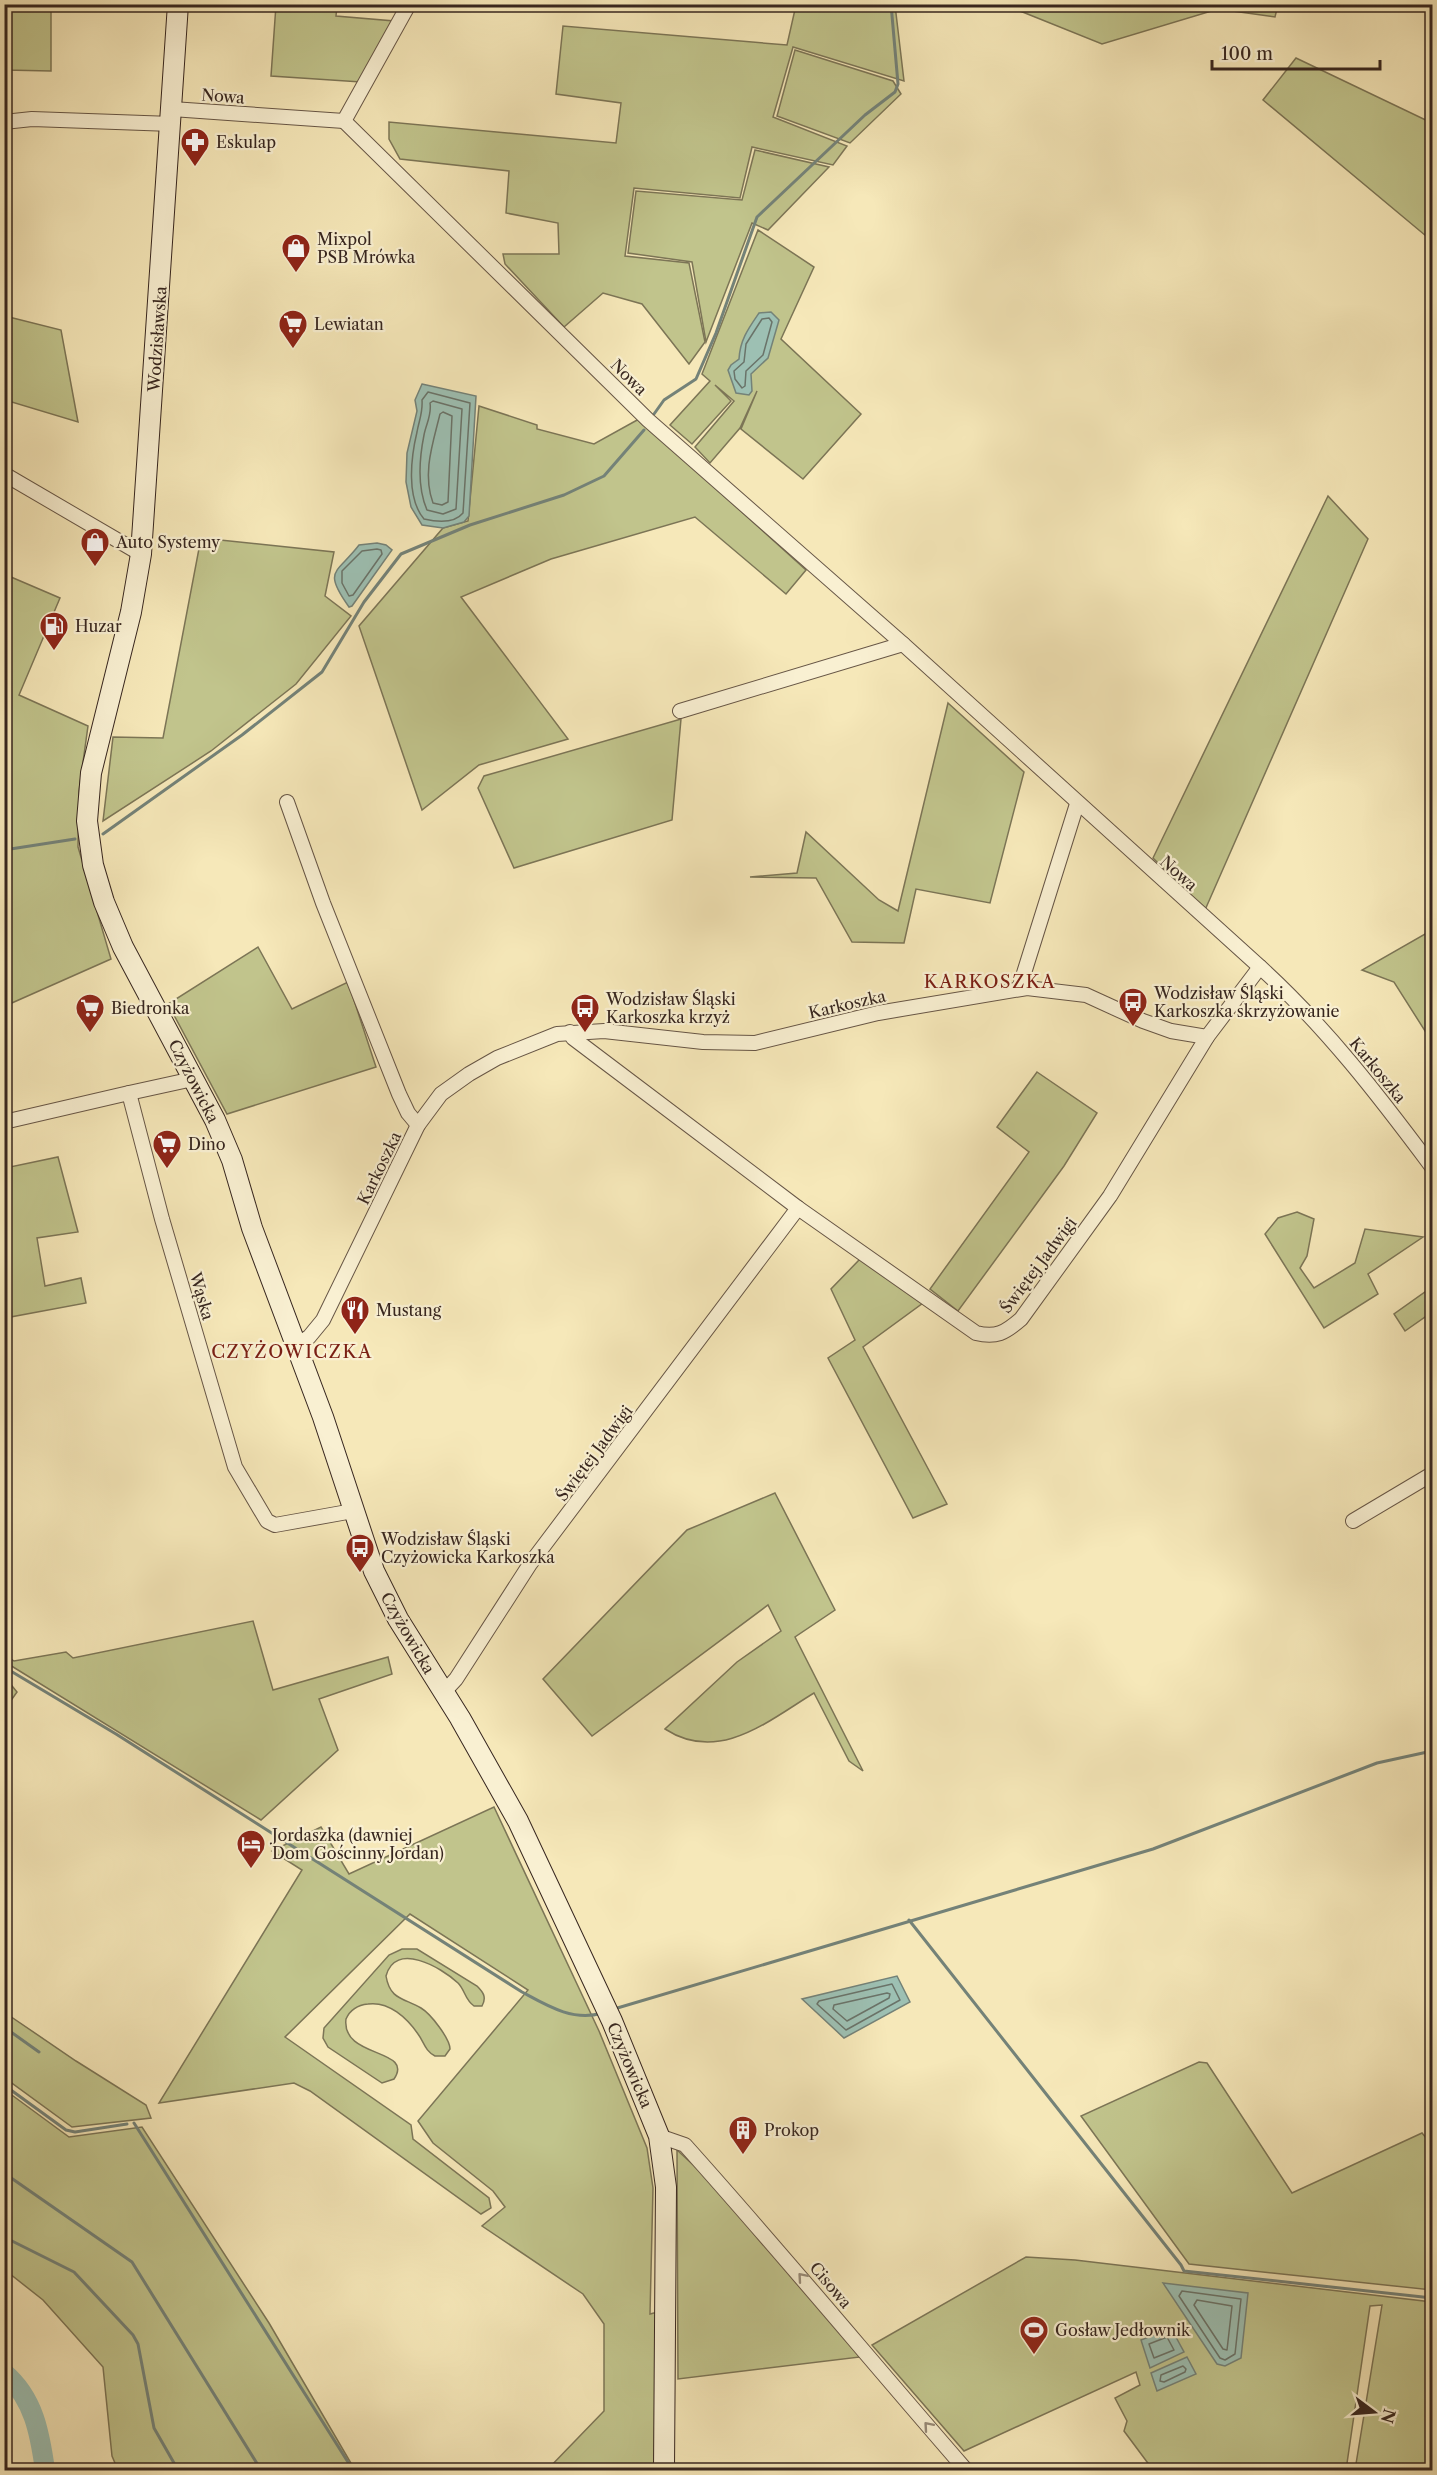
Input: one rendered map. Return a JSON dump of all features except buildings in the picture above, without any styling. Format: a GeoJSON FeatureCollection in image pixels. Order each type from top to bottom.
{"type":"FeatureCollection","features":[{"type":"Feature","properties":{"kind":"street","name":"Wodzisławska"},"geometry":{"type":"LineString","coordinates":[[101,729],[131,612],[141,554],[178,4]]}},
{"type":"Feature","properties":{"kind":"street"},"geometry":{"type":"LineString","coordinates":[[344,121],[409,4]]}},
{"type":"Feature","properties":{"kind":"street","name":"Nowa"},"geometry":{"type":"LineString","coordinates":[[172,116],[344,121],[648,420],[903,644],[1077,804],[1260,967]]}},
{"type":"Feature","properties":{"kind":"street"},"geometry":{"type":"LineString","coordinates":[[4,122],[32,119],[172,116]]}},
{"type":"Feature","properties":{"kind":"street"},"geometry":{"type":"LineString","coordinates":[[4,474],[141,554]]}},
{"type":"Feature","properties":{"kind":"street"},"geometry":{"type":"LineString","coordinates":[[680,711],[903,644]]}},
{"type":"Feature","properties":{"kind":"street","name":"Czyżowicka"},"geometry":{"type":"LineString","coordinates":[[101,729],[91,773],[87,821],[93,865],[104,902],[123,947],[194,1079],[232,1160],[252,1228],[323,1417],[374,1571],[398,1619],[518,1821],[612,2021],[659,2136],[666,2187],[664,2470]]}},
{"type":"Feature","properties":{"kind":"street"},"geometry":{"type":"LineString","coordinates":[[287,802],[323,903],[399,1094],[408,1113],[418,1125]]}},
{"type":"Feature","properties":{"kind":"street"},"geometry":{"type":"LineString","coordinates":[[1019,989],[1077,804]]}},
{"type":"Feature","properties":{"kind":"street"},"geometry":{"type":"LineString","coordinates":[[1207,1037],[1260,967]]}},
{"type":"Feature","properties":{"kind":"street","name":"Karkoszka"},"geometry":{"type":"LineString","coordinates":[[1260,967],[1300,1004],[1345,1054],[1432,1167]]}},
{"type":"Feature","properties":{"kind":"street","name":"Karkoszka"},"geometry":{"type":"LineString","coordinates":[[295,1345],[309,1337],[323,1320],[418,1125],[441,1094],[469,1074],[526,1046],[570,1032],[604,1031],[703,1042],[755,1043],[878,1013],[1019,989],[1056,990],[1086,995],[1152,1024],[1207,1037]]}},
{"type":"Feature","properties":{"kind":"street","name":"Świętej Jadwigi"},"geometry":{"type":"LineString","coordinates":[[570,1032],[573,1038],[798,1208],[976,1333],[992,1337],[1007,1331],[1021,1319],[1110,1196],[1207,1037]]}},
{"type":"Feature","properties":{"kind":"street"},"geometry":{"type":"LineString","coordinates":[[4,1122],[194,1079]]}},
{"type":"Feature","properties":{"kind":"street","name":"Wąska"},"geometry":{"type":"LineString","coordinates":[[129,1093],[162,1220],[235,1467],[267,1521],[275,1525],[353,1511]]}},
{"type":"Feature","properties":{"kind":"street","name":"Świętej Jadwigi"},"geometry":{"type":"LineString","coordinates":[[443,1693],[456,1679],[530,1564],[798,1208]]}},
{"type":"Feature","properties":{"kind":"street"},"geometry":{"type":"LineString","coordinates":[[1353,1521],[1432,1474]]}},
{"type":"Feature","properties":{"kind":"street","name":"Cisowa"},"geometry":{"type":"LineString","coordinates":[[659,2136],[685,2145],[827,2304],[966,2470]]}},
{"type":"Feature","properties":{"kind":"green space"},"geometry":{"type":"Polygon","coordinates":[[[5,4],[51,5],[51,71],[5,70],[5,4]]]}},
{"type":"Feature","properties":{"kind":"green space"},"geometry":{"type":"Polygon","coordinates":[[[276,5],[337,5],[336,16],[394,21],[361,82],[271,76],[276,5]]]}},
{"type":"Feature","properties":{"kind":"green space"},"geometry":{"type":"Polygon","coordinates":[[[796,5],[895,5],[904,81],[793,47],[773,117],[847,146],[833,165],[752,147],[740,198],[634,188],[625,256],[689,263],[705,342],[689,364],[642,304],[603,293],[564,327],[505,264],[503,254],[559,254],[558,223],[506,213],[509,171],[400,159],[389,139],[389,122],[616,143],[621,103],[556,94],[563,26],[787,45],[796,5]]]}},
{"type":"Feature","properties":{"kind":"green space"},"geometry":{"type":"Polygon","coordinates":[[[1005,5],[1278,5],[1275,17],[1218,9],[1102,44],[1005,5]]]}},
{"type":"Feature","properties":{"kind":"green space"},"geometry":{"type":"Polygon","coordinates":[[[795,50],[893,81],[901,94],[850,143],[777,116],[795,50]]]}},
{"type":"Feature","properties":{"kind":"green space"},"geometry":{"type":"Polygon","coordinates":[[[1296,58],[1432,123],[1432,241],[1263,100],[1296,58]]]}},
{"type":"Feature","properties":{"kind":"green space"},"geometry":{"type":"Polygon","coordinates":[[[755,150],[829,167],[768,230],[752,223],[706,342],[692,262],[628,253],[636,191],[742,200],[755,150]]]}},
{"type":"Feature","properties":{"kind":"green space"},"geometry":{"type":"Polygon","coordinates":[[[758,230],[814,267],[781,339],[861,414],[803,479],[741,429],[757,391],[740,428],[710,463],[695,447],[734,401],[715,385],[731,401],[692,444],[670,425],[710,381],[702,374],[758,230]]]}},
{"type":"Feature","properties":{"kind":"green space"},"geometry":{"type":"Polygon","coordinates":[[[5,316],[61,330],[78,422],[5,400],[5,316]]]}},
{"type":"Feature","properties":{"kind":"green space"},"geometry":{"type":"Polygon","coordinates":[[[479,406],[537,425],[537,429],[594,444],[639,419],[806,570],[786,594],[695,517],[551,559],[461,597],[568,739],[479,765],[422,810],[359,626],[443,528],[468,521],[479,406]]]}},
{"type":"Feature","properties":{"kind":"green space"},"geometry":{"type":"Polygon","coordinates":[[[1328,496],[1368,539],[1205,910],[1153,858],[1328,496]]]}},
{"type":"Feature","properties":{"kind":"green space"},"geometry":{"type":"Polygon","coordinates":[[[201,538],[334,552],[325,596],[351,616],[296,684],[211,751],[103,821],[113,737],[163,738],[201,538]]]}},
{"type":"Feature","properties":{"kind":"green space"},"geometry":{"type":"Polygon","coordinates":[[[4,574],[60,598],[19,695],[88,726],[79,791],[78,847],[111,959],[5,1006],[4,574]]]}},
{"type":"Feature","properties":{"kind":"green space"},"geometry":{"type":"Polygon","coordinates":[[[948,703],[1024,772],[990,903],[916,889],[904,943],[852,942],[816,878],[750,877],[797,873],[806,832],[879,900],[898,911],[948,703]]]}},
{"type":"Feature","properties":{"kind":"green space"},"geometry":{"type":"Polygon","coordinates":[[[681,719],[672,820],[514,868],[478,788],[484,776],[681,719]]]}},
{"type":"Feature","properties":{"kind":"green space"},"geometry":{"type":"Polygon","coordinates":[[[1432,930],[1432,1042],[1394,982],[1362,970],[1432,930]]]}},
{"type":"Feature","properties":{"kind":"green space"},"geometry":{"type":"Polygon","coordinates":[[[258,947],[292,1009],[348,982],[376,1067],[227,1114],[168,1004],[258,947]]]}},
{"type":"Feature","properties":{"kind":"green space"},"geometry":{"type":"Polygon","coordinates":[[[1037,1072],[1097,1113],[1064,1166],[958,1311],[930,1289],[1029,1152],[997,1127],[1037,1072]]]}},
{"type":"Feature","properties":{"kind":"green space"},"geometry":{"type":"Polygon","coordinates":[[[58,1157],[78,1232],[37,1238],[45,1286],[81,1278],[86,1303],[5,1318],[5,1168],[58,1157]]]}},
{"type":"Feature","properties":{"kind":"green space"},"geometry":{"type":"Polygon","coordinates":[[[1297,1212],[1314,1219],[1307,1256],[1300,1268],[1314,1288],[1355,1263],[1365,1229],[1423,1237],[1368,1274],[1378,1294],[1324,1328],[1265,1234],[1278,1218],[1297,1212]]]}},
{"type":"Feature","properties":{"kind":"green space"},"geometry":{"type":"Polygon","coordinates":[[[860,1259],[923,1303],[863,1347],[947,1504],[913,1518],[828,1358],[855,1340],[831,1289],[860,1259]]]}},
{"type":"Feature","properties":{"kind":"green space"},"geometry":{"type":"Polygon","coordinates":[[[1432,1287],[1432,1312],[1405,1331],[1394,1314],[1432,1287]]]}},
{"type":"Feature","properties":{"kind":"green space"},"geometry":{"type":"Polygon","coordinates":[[[775,1493],[835,1610],[795,1637],[863,1771],[849,1761],[814,1693],[761,1726],[724,1740],[705,1742],[685,1739],[665,1729],[737,1662],[781,1631],[768,1605],[592,1736],[543,1679],[687,1530],[775,1493]]]}},
{"type":"Feature","properties":{"kind":"green space"},"geometry":{"type":"Polygon","coordinates":[[[253,1621],[273,1690],[388,1657],[392,1674],[319,1699],[338,1750],[261,1820],[5,1662],[5,1655],[14,1661],[66,1652],[73,1658],[253,1621]]]}},
{"type":"Feature","properties":{"kind":"green space"},"geometry":{"type":"Polygon","coordinates":[[[4,1676],[17,1692],[5,1709],[4,1709],[4,1676]]]}},
{"type":"Feature","properties":{"kind":"green space"},"geometry":{"type":"Polygon","coordinates":[[[494,1807],[599,2031],[647,2148],[653,2188],[650,2314],[658,2312],[655,2470],[547,2470],[604,2411],[604,2324],[583,2294],[482,2226],[505,2207],[493,2191],[433,2143],[418,2121],[528,1990],[410,1914],[285,2037],[411,2125],[413,2139],[489,2198],[491,2208],[481,2214],[310,2091],[294,2083],[159,2103],[302,1870],[272,1851],[321,1827],[349,1874],[494,1807]]]}},
{"type":"Feature","properties":{"kind":"green space"},"geometry":{"type":"Polygon","coordinates":[[[402,1949],[417,1949],[477,1986],[483,1993],[484,2000],[482,2006],[474,2006],[458,1983],[441,1970],[419,1960],[399,1960],[391,1966],[386,1976],[391,1990],[430,2016],[443,2033],[450,2049],[445,2056],[435,2056],[397,2012],[376,2004],[358,2007],[346,2019],[347,2032],[354,2041],[395,2062],[398,2069],[394,2079],[382,2083],[328,2047],[323,2038],[324,2028],[389,1955],[402,1949]]]}},
{"type":"Feature","properties":{"kind":"green space"},"geometry":{"type":"Polygon","coordinates":[[[4,2012],[146,2105],[151,2118],[72,2127],[5,2078],[4,2012]]]}},
{"type":"Feature","properties":{"kind":"green space"},"geometry":{"type":"Polygon","coordinates":[[[1199,2062],[1207,2063],[1292,2193],[1422,2133],[1432,2145],[1432,2290],[1189,2264],[1081,2116],[1199,2062]]]}},
{"type":"Feature","properties":{"kind":"green space"},"geometry":{"type":"Polygon","coordinates":[[[5,2090],[69,2137],[142,2127],[269,2323],[355,2470],[118,2470],[112,2456],[103,2367],[43,2300],[5,2270],[5,2090]]]}},
{"type":"Feature","properties":{"kind":"green space"},"geometry":{"type":"Polygon","coordinates":[[[677,2150],[726,2195],[860,2357],[678,2379],[677,2150]]]}},
{"type":"Feature","properties":{"kind":"green space"},"geometry":{"type":"Polygon","coordinates":[[[1026,2257],[1075,2260],[1432,2302],[1432,2470],[1355,2470],[1382,2305],[1370,2306],[1346,2470],[1153,2470],[1124,2431],[1127,2421],[1115,2398],[1140,2385],[1136,2372],[964,2451],[872,2345],[1026,2257]]]}},
{"type":"Feature","properties":{"kind":"water"},"geometry":{"type":"Polygon","coordinates":[[[771,312],[779,320],[768,358],[751,374],[752,391],[749,395],[736,393],[728,370],[739,359],[743,340],[759,313],[771,312]]]}},
{"type":"Feature","properties":{"kind":"water"},"geometry":{"type":"Polygon","coordinates":[[[422,384],[476,396],[469,516],[464,522],[443,528],[422,525],[411,507],[406,482],[407,453],[417,411],[415,400],[422,384]]]}},
{"type":"Feature","properties":{"kind":"water"},"geometry":{"type":"Polygon","coordinates":[[[377,543],[386,545],[392,550],[349,607],[336,585],[334,578],[336,573],[359,545],[377,543]]]}},
{"type":"Feature","properties":{"kind":"water"},"geometry":{"type":"Polygon","coordinates":[[[897,1976],[910,2002],[844,2038],[802,1999],[897,1976]]]}},
{"type":"Feature","properties":{"kind":"water"},"geometry":{"type":"Polygon","coordinates":[[[1163,2283],[1248,2293],[1241,2358],[1225,2366],[1217,2364],[1163,2283]]]}},
{"type":"Feature","properties":{"kind":"water"},"geometry":{"type":"Polygon","coordinates":[[[1171,2328],[1184,2352],[1150,2368],[1141,2340],[1171,2328]]]}},
{"type":"Feature","properties":{"kind":"water"},"geometry":{"type":"Polygon","coordinates":[[[1187,2357],[1196,2374],[1157,2391],[1151,2373],[1187,2357]]]}},
{"type":"Feature","properties":{"kind":"waterway"},"geometry":{"type":"LineString","coordinates":[[654,414],[664,400],[696,379],[716,333],[757,217],[865,115],[895,92],[898,84],[891,4]]}},
{"type":"Feature","properties":{"kind":"waterway"},"geometry":{"type":"LineString","coordinates":[[103,834],[242,735],[322,672],[364,602],[401,554],[470,525],[564,495],[604,476],[644,430]]}},
{"type":"Feature","properties":{"kind":"waterway"},"geometry":{"type":"LineString","coordinates":[[4,850],[75,839]]}},
{"type":"Feature","properties":{"kind":"waterway"},"geometry":{"type":"LineString","coordinates":[[4,1667],[116,1734],[522,1992],[550,2007],[570,2014],[602,2013]]}},
{"type":"Feature","properties":{"kind":"waterway"},"geometry":{"type":"LineString","coordinates":[[614,2009],[1153,1849],[1377,1763],[1432,1751]]}},
{"type":"Feature","properties":{"kind":"waterway"},"geometry":{"type":"LineString","coordinates":[[909,1920],[1184,2271],[1432,2298]]}},
{"type":"Feature","properties":{"kind":"waterway"},"geometry":{"type":"LineString","coordinates":[[4,2027],[39,2052]]}},
{"type":"Feature","properties":{"kind":"waterway"},"geometry":{"type":"LineString","coordinates":[[4,2085],[66,2130],[75,2132],[127,2124]]}},
{"type":"Feature","properties":{"kind":"waterway"},"geometry":{"type":"LineString","coordinates":[[134,2123],[353,2470]]}},
{"type":"Feature","properties":{"kind":"waterway"},"geometry":{"type":"LineString","coordinates":[[4,2173],[132,2262],[261,2470]]}},
{"type":"Feature","properties":{"kind":"waterway"},"geometry":{"type":"LineString","coordinates":[[4,2237],[74,2272],[133,2335],[138,2344],[154,2428],[178,2470]]}},
{"type":"Feature","properties":{"kind":"waterway"},"geometry":{"type":"LineString","coordinates":[[4,2373],[29,2405],[38,2430],[45,2470]]}},
{"type":"Feature","properties":{"kind":"place","name":"Eskulap"},"geometry":{"type":"Point","coordinates":[195,168]}},
{"type":"Feature","properties":{"kind":"place","name":"Mixpol PSB Mrówka"},"geometry":{"type":"Point","coordinates":[296,274]}},
{"type":"Feature","properties":{"kind":"place","name":"Lewiatan"},"geometry":{"type":"Point","coordinates":[293,350]}},
{"type":"Feature","properties":{"kind":"place","name":"Auto Systemy"},"geometry":{"type":"Point","coordinates":[95,568]}},
{"type":"Feature","properties":{"kind":"place","name":"Huzar"},"geometry":{"type":"Point","coordinates":[54,652]}},
{"type":"Feature","properties":{"kind":"place","name":"Wodzisław Śląski Karkoszka skrzyżowanie"},"geometry":{"type":"Point","coordinates":[1133,1028]}},
{"type":"Feature","properties":{"kind":"place","name":"Biedronka"},"geometry":{"type":"Point","coordinates":[90,1034]}},
{"type":"Feature","properties":{"kind":"place","name":"Wodzisław Śląski Karkoszka krzyż"},"geometry":{"type":"Point","coordinates":[585,1034]}},
{"type":"Feature","properties":{"kind":"place","name":"Dino"},"geometry":{"type":"Point","coordinates":[167,1170]}},
{"type":"Feature","properties":{"kind":"place","name":"Mustang"},"geometry":{"type":"Point","coordinates":[355,1336]}},
{"type":"Feature","properties":{"kind":"place","name":"Wodzisław Śląski Czyżowicka Karkoszka"},"geometry":{"type":"Point","coordinates":[360,1574]}},
{"type":"Feature","properties":{"kind":"place","name":"Jordaszka (dawniej Dom Gościnny Jordan)"},"geometry":{"type":"Point","coordinates":[251,1870]}},
{"type":"Feature","properties":{"kind":"place","name":"Prokop"},"geometry":{"type":"Point","coordinates":[743,2156]}},
{"type":"Feature","properties":{"kind":"place","name":"Gosław Jedłownik"},"geometry":{"type":"Point","coordinates":[1034,2356]}},
{"type":"Feature","properties":{"kind":"district","name":"KARKOSZKA"},"geometry":{"type":"Point","coordinates":[990,982]}},
{"type":"Feature","properties":{"kind":"district","name":"CZYŻOWICZKA"},"geometry":{"type":"Point","coordinates":[292,1352]}}]}
